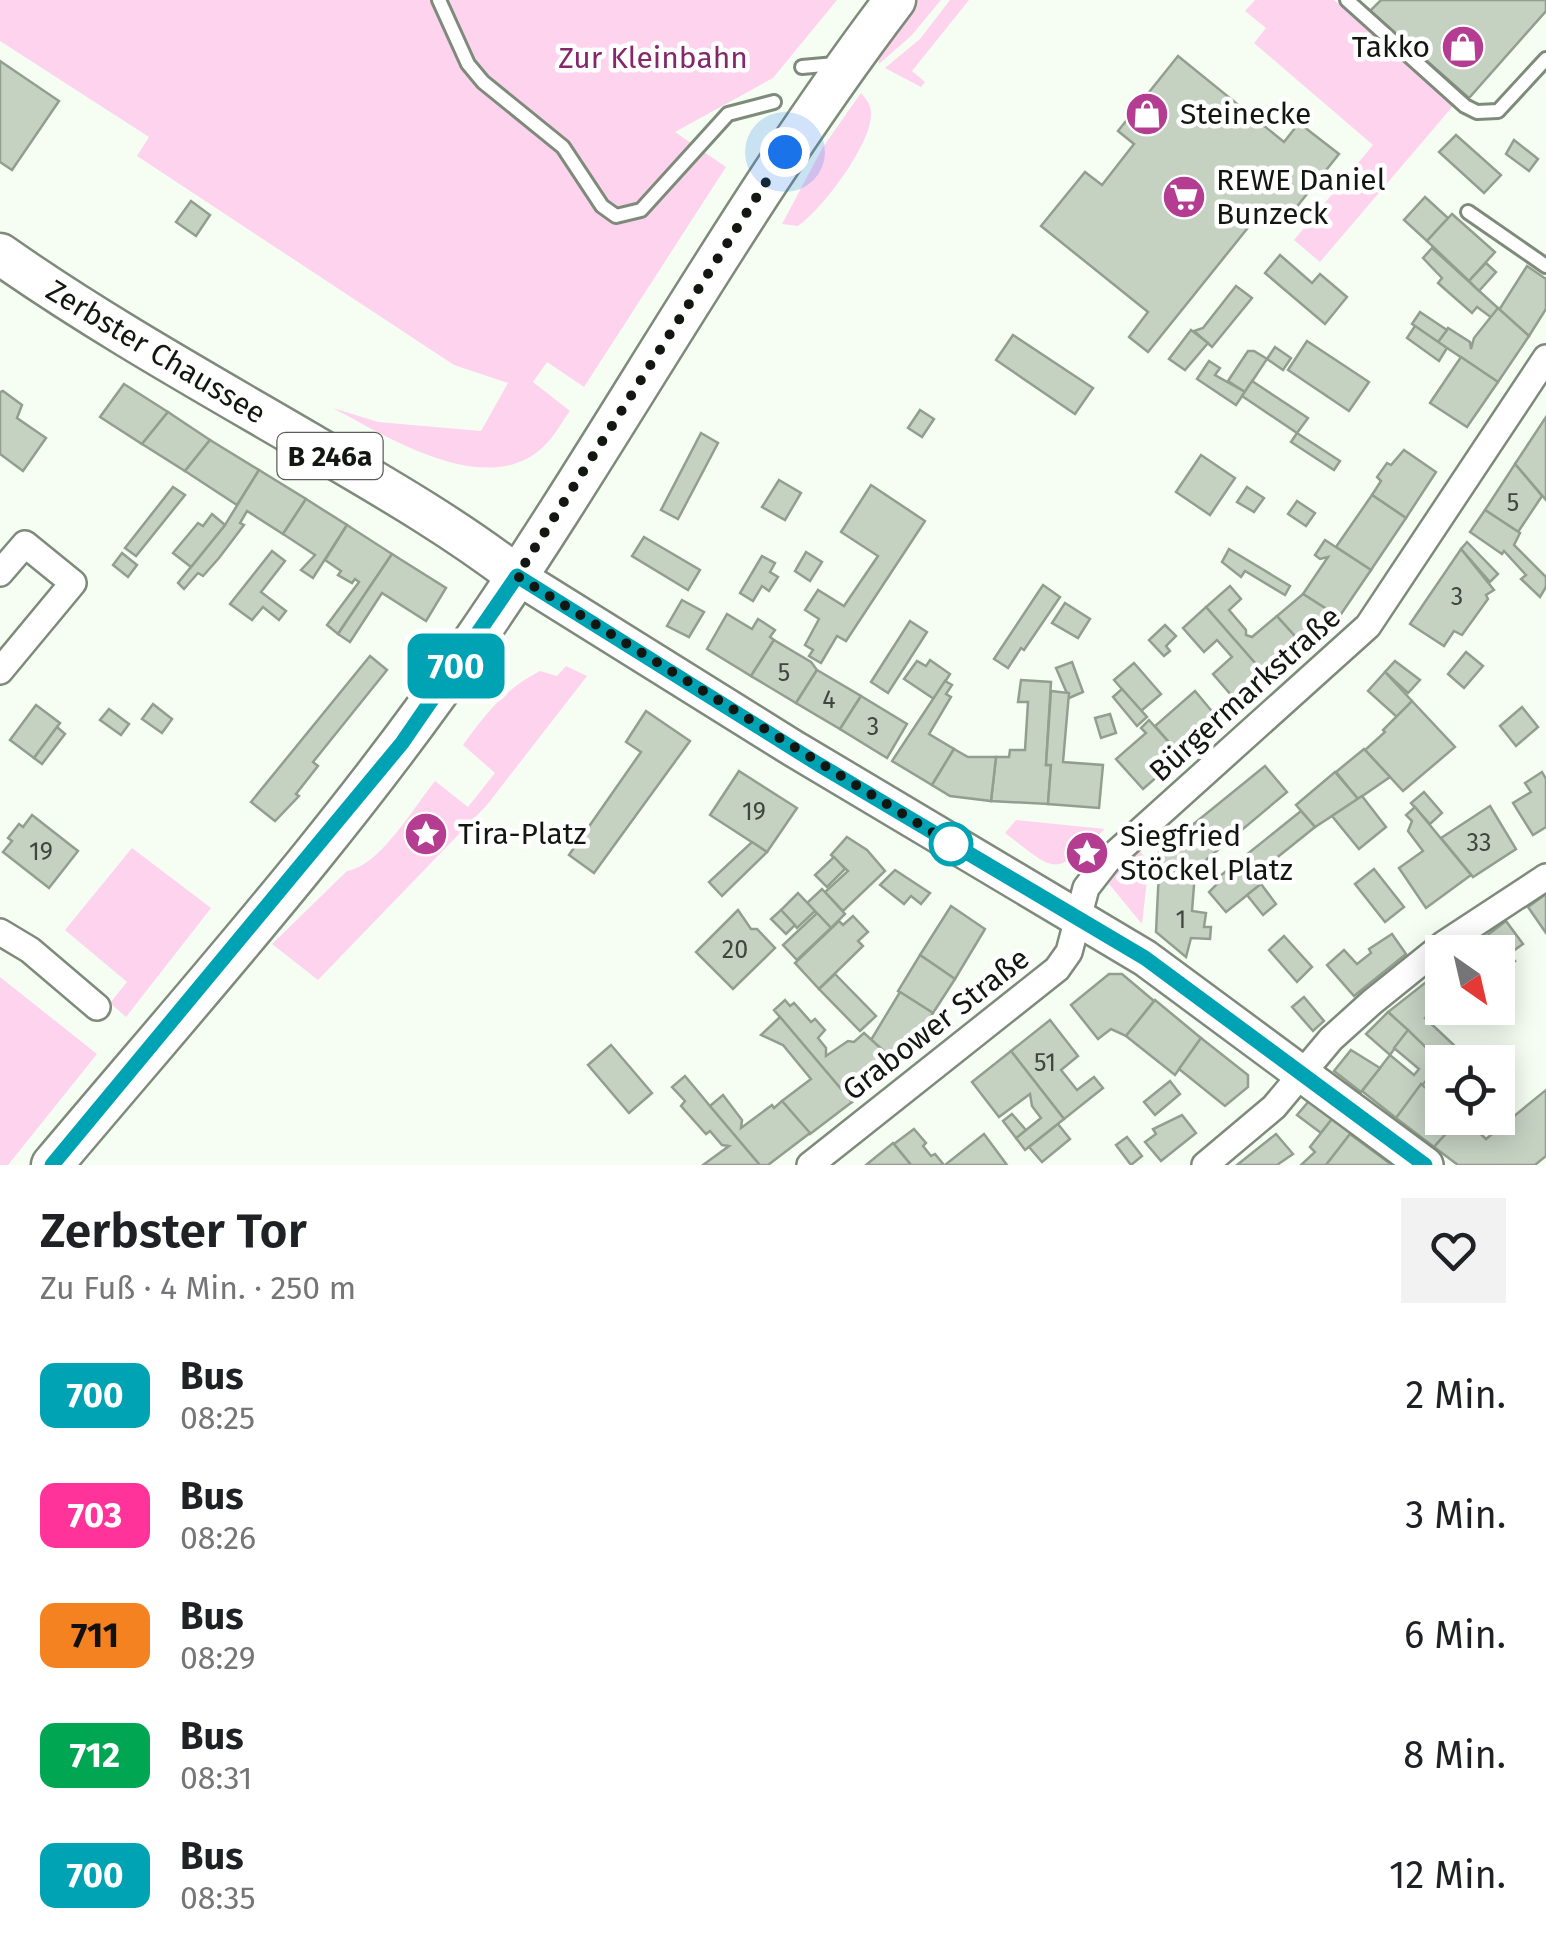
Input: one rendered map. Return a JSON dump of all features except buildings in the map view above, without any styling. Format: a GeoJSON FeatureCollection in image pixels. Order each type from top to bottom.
{"type":"FeatureCollection","features":[{"type":"Feature","properties":{"kind":"main road"},"geometry":{"type":"LineString","coordinates":[[52,1165],[402,743],[517,576],[737,225],[895,0]]}},
{"type":"Feature","properties":{"kind":"main road","name":"Zerbster Chaussee"},"geometry":{"type":"LineString","coordinates":[[2,258],[138,344],[459,532],[517,576]]}},
{"type":"Feature","properties":{"kind":"street","name":"Bürgermarkstraße"},"geometry":{"type":"LineString","coordinates":[[1080,918],[1086,888],[1107,861],[1368,626],[1546,358]]}},
{"type":"Feature","properties":{"kind":"street"},"geometry":{"type":"LineString","coordinates":[[0,573],[24,544],[72,583],[0,671]]}},
{"type":"Feature","properties":{"kind":"street","name":"Zerbster Chaussee"},"geometry":{"type":"LineString","coordinates":[[517,576],[928,830],[1145,958],[1425,1165]]}},
{"type":"Feature","properties":{"kind":"street"},"geometry":{"type":"LineString","coordinates":[[1205,1165],[1274,1106],[1331,1039],[1406,974],[1546,877]]}},
{"type":"Feature","properties":{"kind":"street","name":"Grabower Straße"},"geometry":{"type":"LineString","coordinates":[[810,1165],[1049,977],[1066,959],[1080,918]]}},
{"type":"Feature","properties":{"kind":"street"},"geometry":{"type":"LineString","coordinates":[[0,932],[30,950],[96,1006]]}},
{"type":"Feature","properties":{"kind":"lane"},"geometry":{"type":"LineString","coordinates":[[439,0],[468,64],[483,82],[563,146],[602,206],[616,216],[642,210],[728,114],[774,102]]}},
{"type":"Feature","properties":{"kind":"lane"},"geometry":{"type":"LineString","coordinates":[[1347,0],[1465,106],[1477,112],[1498,111],[1546,59]]}},
{"type":"Feature","properties":{"kind":"lane"},"geometry":{"type":"LineString","coordinates":[[802,67],[849,63]]}},
{"type":"Feature","properties":{"kind":"lane"},"geometry":{"type":"LineString","coordinates":[[1468,212],[1546,266]]}},
{"type":"Feature","properties":{"kind":"green space","name":"Zur Kleinbahn"},"geometry":{"type":"Polygon","coordinates":[[[0,0],[837,0],[773,78],[675,132],[726,167],[584,387],[547,362],[533,382],[570,411],[553,436],[524,460],[498,467],[440,459],[382,435],[333,408],[378,422],[481,431],[508,383],[454,365],[137,156],[149,137],[0,41],[0,0]]]}},
{"type":"Feature","properties":{"kind":"green space"},"geometry":{"type":"Polygon","coordinates":[[[918,0],[941,0],[911,36],[879,64],[877,54],[918,0]]]}},
{"type":"Feature","properties":{"kind":"green space"},"geometry":{"type":"Polygon","coordinates":[[[950,0],[969,0],[912,71],[925,82],[921,87],[885,68],[920,39],[950,0]]]}},
{"type":"Feature","properties":{"kind":"green space"},"geometry":{"type":"Polygon","coordinates":[[[1255,0],[1334,0],[1453,106],[1320,262],[1294,240],[1373,145],[1254,43],[1266,28],[1245,11],[1255,0]]]}},
{"type":"Feature","properties":{"kind":"green space"},"geometry":{"type":"Polygon","coordinates":[[[861,93],[871,114],[855,158],[808,218],[798,226],[782,224],[823,147],[861,93]]]}},
{"type":"Feature","properties":{"kind":"green space","name":"Tira-Platz"},"geometry":{"type":"Polygon","coordinates":[[[566,666],[587,676],[487,805],[318,980],[272,944],[347,871],[359,867],[384,847],[435,781],[468,807],[495,773],[463,745],[488,712],[516,686],[540,671],[557,676],[566,666]]]}},
{"type":"Feature","properties":{"kind":"green space"},"geometry":{"type":"Polygon","coordinates":[[[1016,820],[1105,829],[1075,855],[1056,864],[1037,857],[1005,833],[1016,820]]]}},
{"type":"Feature","properties":{"kind":"green space"},"geometry":{"type":"Polygon","coordinates":[[[132,848],[211,908],[126,1017],[110,1003],[127,982],[65,930],[132,848]]]}},
{"type":"Feature","properties":{"kind":"green space"},"geometry":{"type":"Polygon","coordinates":[[[1139,850],[1149,863],[1142,924],[1109,884],[1118,868],[1139,850]]]}},
{"type":"Feature","properties":{"kind":"green space"},"geometry":{"type":"Polygon","coordinates":[[[0,977],[97,1054],[8,1165],[0,1165],[0,977]]]}},
{"type":"Feature","properties":{"kind":"bus line","name":"700"},"geometry":{"type":"LineString","coordinates":[[52,1165],[402,743],[517,576],[818,764],[1145,958],[1425,1165]]}},
{"type":"Feature","properties":{"kind":"place","name":"Takko"},"geometry":{"type":"Point","coordinates":[1463,47]}},
{"type":"Feature","properties":{"kind":"place","name":"Steinecke"},"geometry":{"type":"Point","coordinates":[1147,114]}},
{"type":"Feature","properties":{"kind":"place","name":"REWE Daniel Bunzeck"},"geometry":{"type":"Point","coordinates":[1184,197]}},
{"type":"Feature","properties":{"kind":"place","name":"Tira-Platz"},"geometry":{"type":"Point","coordinates":[426,834]}},
{"type":"Feature","properties":{"kind":"place","name":"Siegfried Stöckel Platz"},"geometry":{"type":"Point","coordinates":[1087,853]}},
{"type":"Feature","properties":{"kind":"route"},"geometry":{"type":"LineString","coordinates":[[785,152],[517,576],[958,848],[951,844]]}}]}
